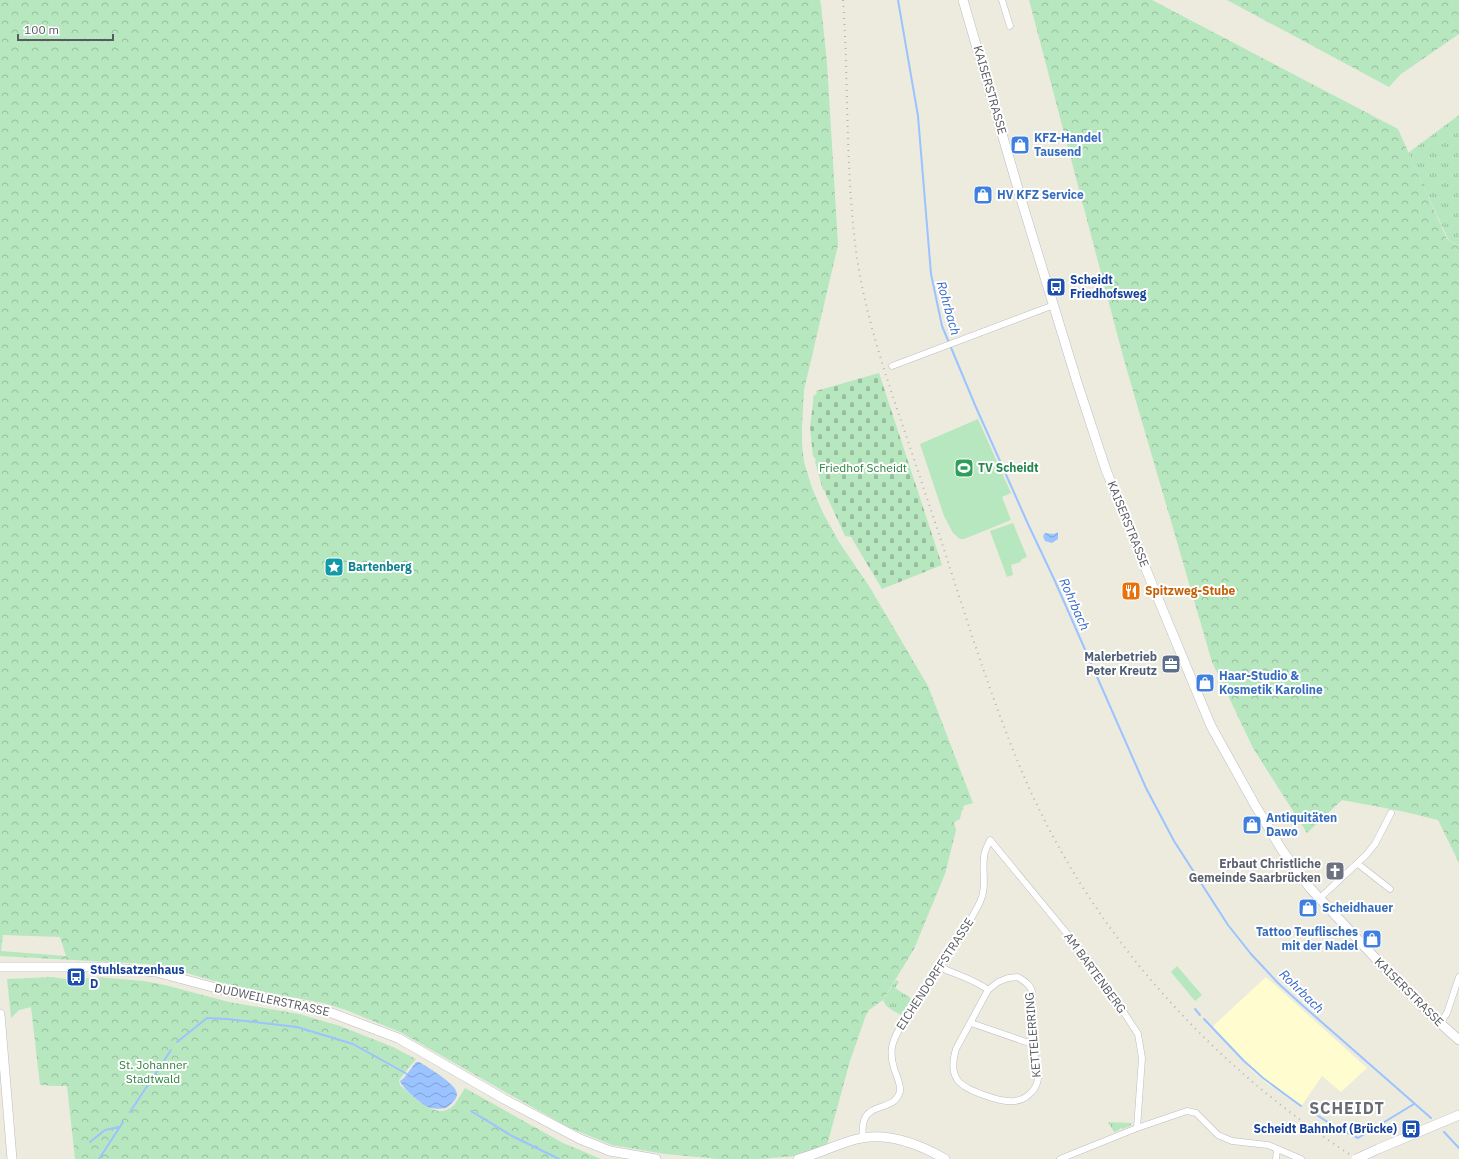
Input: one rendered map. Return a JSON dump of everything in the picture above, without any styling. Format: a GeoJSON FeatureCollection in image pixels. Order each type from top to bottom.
{"type":"FeatureCollection","features":[{"type":"Feature","properties":{"kind":"main road","name":"KAISERSTRASSE"},"geometry":{"type":"LineString","coordinates":[[963,0],[1077,382],[1106,470],[1211,726],[1282,850],[1319,899],[1387,971],[1459,1040]]}},
{"type":"Feature","properties":{"kind":"main road","name":"DUDWEILERSTRASSE"},"geometry":{"type":"LineString","coordinates":[[0,967],[96,967],[156,972],[231,992],[321,1008],[398,1038],[504,1099],[580,1139],[610,1151],[656,1159]]}},
{"type":"Feature","properties":{"kind":"main road"},"geometry":{"type":"LineString","coordinates":[[0,1014],[12,1159]]}},
{"type":"Feature","properties":{"kind":"main road"},"geometry":{"type":"LineString","coordinates":[[1356,1159],[1459,1114]]}},
{"type":"Feature","properties":{"kind":"main road"},"geometry":{"type":"LineString","coordinates":[[798,1159],[857,1139],[880,1137],[894,1139],[920,1147],[945,1159]]}},
{"type":"Feature","properties":{"kind":"street"},"geometry":{"type":"LineString","coordinates":[[1002,0],[1010,26]]}},
{"type":"Feature","properties":{"kind":"street"},"geometry":{"type":"LineString","coordinates":[[892,366],[1054,305]]}},
{"type":"Feature","properties":{"kind":"street"},"geometry":{"type":"LineString","coordinates":[[1319,899],[1358,864],[1372,849],[1391,813]]}},
{"type":"Feature","properties":{"kind":"street","name":"EICHENDORFFSTRASSE"},"geometry":{"type":"LineString","coordinates":[[863,1138],[862,1128],[867,1115],[872,1110],[896,1100],[898,1096],[900,1088],[893,1067],[892,1047],[899,1030],[972,918],[981,900],[983,889],[984,854],[990,840]]}},
{"type":"Feature","properties":{"kind":"street","name":"AM BARTENBERG"},"geometry":{"type":"LineString","coordinates":[[990,840],[1092,964],[1138,1034],[1142,1058],[1137,1128]]}},
{"type":"Feature","properties":{"kind":"street"},"geometry":{"type":"LineString","coordinates":[[1358,864],[1390,889]]}},
{"type":"Feature","properties":{"kind":"street"},"geometry":{"type":"LineString","coordinates":[[940,967],[979,983],[988,990]]}},
{"type":"Feature","properties":{"kind":"street","name":"KETTELERRING"},"geometry":{"type":"LineString","coordinates":[[1018,977],[1027,983],[1032,992],[1031,1034],[1032,1044],[1037,1060],[1038,1081],[1031,1093],[1020,1100],[1004,1100],[966,1088],[957,1080],[953,1069],[954,1056],[988,990],[998,982],[1008,978],[1018,977]]}},
{"type":"Feature","properties":{"kind":"street"},"geometry":{"type":"LineString","coordinates":[[1440,1023],[1447,1013],[1459,977]]}},
{"type":"Feature","properties":{"kind":"street"},"geometry":{"type":"LineString","coordinates":[[971,1023],[1032,1044]]}},
{"type":"Feature","properties":{"kind":"street"},"geometry":{"type":"LineString","coordinates":[[1060,1159],[1137,1128],[1187,1111],[1196,1113],[1218,1135],[1232,1141],[1268,1145],[1301,1159]]}},
{"type":"Feature","properties":{"kind":"street"},"geometry":{"type":"LineString","coordinates":[[1276,1159],[1277,1149]]}},
{"type":"Feature","properties":{"kind":"shaded area"},"geometry":{"type":"Polygon","coordinates":[[[1266,977],[1367,1068],[1341,1092],[1322,1076],[1302,1105],[1269,1085],[1252,1071],[1212,1027],[1266,977]]]}},
{"type":"Feature","properties":{"kind":"green space"},"geometry":{"type":"Polygon","coordinates":[[[0,0],[820,0],[827,63],[838,245],[804,390],[802,444],[804,462],[812,488],[822,511],[839,542],[869,586],[928,686],[973,803],[963,806],[964,809],[962,810],[960,819],[954,822],[956,830],[945,874],[914,949],[883,1000],[869,1010],[866,1015],[850,1061],[827,1145],[798,1156],[758,1159],[719,1159],[665,1154],[612,1145],[570,1128],[400,1032],[346,1010],[323,1003],[232,986],[169,968],[146,964],[0,956],[0,0]],[[3,935],[1,951],[66,956],[60,937],[3,935]]]}},
{"type":"Feature","properties":{"kind":"green space"},"geometry":{"type":"Polygon","coordinates":[[[1029,0],[1152,0],[1398,129],[1447,239],[1459,246],[1459,863],[1438,820],[1401,811],[1342,800],[1307,833],[1253,748],[1212,662],[1124,360],[1029,0]]]}},
{"type":"Feature","properties":{"kind":"green space"},"geometry":{"type":"Polygon","coordinates":[[[1227,0],[1459,0],[1459,34],[1401,74],[1389,87],[1227,0]]]}},
{"type":"Feature","properties":{"kind":"green space"},"geometry":{"type":"Polygon","coordinates":[[[1459,115],[1459,246],[1448,239],[1408,153],[1459,115]]]}},
{"type":"Feature","properties":{"kind":"green space","name":"Friedhof Scheidt"},"geometry":{"type":"Polygon","coordinates":[[[879,373],[942,565],[882,589],[851,537],[845,536],[823,490],[815,462],[816,460],[813,456],[810,427],[814,395],[817,394],[816,391],[879,373]]]}},
{"type":"Feature","properties":{"kind":"green space","name":"TV Scheidt"},"geometry":{"type":"Polygon","coordinates":[[[978,419],[1011,493],[1002,497],[1011,520],[964,539],[960,539],[953,533],[944,516],[920,444],[978,419]]]}},
{"type":"Feature","properties":{"kind":"green space"},"geometry":{"type":"Polygon","coordinates":[[[1013,523],[1027,557],[1022,559],[1020,562],[1011,565],[1013,575],[1007,577],[990,531],[1013,523]]]}},
{"type":"Feature","properties":{"kind":"green space"},"geometry":{"type":"Polygon","coordinates":[[[1177,966],[1202,995],[1195,1001],[1171,972],[1177,966]]]}},
{"type":"Feature","properties":{"kind":"green space","name":"St. Johanner Stadtwald"},"geometry":{"type":"Polygon","coordinates":[[[52,977],[73,980],[96,977],[144,981],[229,1002],[299,1014],[340,1026],[393,1047],[416,1059],[399,1080],[400,1085],[426,1106],[440,1111],[447,1110],[454,1105],[465,1088],[563,1143],[601,1159],[75,1159],[67,1086],[40,1085],[31,1007],[19,1010],[11,1018],[7,979],[52,977]]]}},
{"type":"Feature","properties":{"kind":"green space"},"geometry":{"type":"Polygon","coordinates":[[[896,980],[899,982],[895,988],[912,999],[901,1015],[888,1007],[883,1000],[896,980]]]}},
{"type":"Feature","properties":{"kind":"green space"},"geometry":{"type":"Polygon","coordinates":[[[1108,1122],[1132,1123],[1130,1126],[1123,1129],[1121,1128],[1114,1132],[1108,1122]]]}},
{"type":"Feature","properties":{"kind":"water"},"geometry":{"type":"Polygon","coordinates":[[[1058,532],[1058,539],[1052,543],[1045,541],[1043,536],[1045,533],[1054,534],[1058,532]]]}},
{"type":"Feature","properties":{"kind":"water"},"geometry":{"type":"Polygon","coordinates":[[[416,1062],[419,1062],[441,1076],[456,1090],[456,1098],[446,1108],[430,1108],[422,1104],[404,1088],[400,1081],[416,1062]]]}},
{"type":"Feature","properties":{"kind":"waterway","name":"Rohrbach"},"geometry":{"type":"LineString","coordinates":[[898,0],[918,116],[931,274],[942,326],[975,405],[1146,788],[1174,841],[1228,925],[1251,954],[1278,983],[1301,1004],[1431,1118]]}},
{"type":"Feature","properties":{"kind":"waterway"},"geometry":{"type":"LineString","coordinates":[[1195,1009],[1200,1015]]}},
{"type":"Feature","properties":{"kind":"waterway"},"geometry":{"type":"LineString","coordinates":[[177,1042],[207,1018],[297,1027],[353,1044],[407,1074]]}},
{"type":"Feature","properties":{"kind":"waterway"},"geometry":{"type":"LineString","coordinates":[[1204,1019],[1244,1061],[1263,1078],[1301,1106]]}},
{"type":"Feature","properties":{"kind":"waterway"},"geometry":{"type":"LineString","coordinates":[[130,1112],[171,1050]]}},
{"type":"Feature","properties":{"kind":"waterway"},"geometry":{"type":"LineString","coordinates":[[1312,1112],[1334,1126],[1358,1138],[1414,1104]]}},
{"type":"Feature","properties":{"kind":"waterway"},"geometry":{"type":"LineString","coordinates":[[471,1111],[512,1136],[559,1159]]}},
{"type":"Feature","properties":{"kind":"waterway"},"geometry":{"type":"LineString","coordinates":[[99,1159],[123,1122]]}},
{"type":"Feature","properties":{"kind":"waterway"},"geometry":{"type":"LineString","coordinates":[[90,1142],[105,1130],[119,1127]]}},
{"type":"Feature","properties":{"kind":"waterway","name":"Rohrbach"},"geometry":{"type":"LineString","coordinates":[[1444,1132],[1459,1148]]}},
{"type":"Feature","properties":{"kind":"railway"},"geometry":{"type":"LineString","coordinates":[[843,0],[853,226],[864,297],[886,374],[978,654],[1013,750],[1026,781],[1054,839],[1087,894],[1123,946],[1164,995],[1208,1041],[1255,1084],[1305,1123],[1357,1159]]}},
{"type":"Feature","properties":{"kind":"place","name":"KFZ-Handel Tausend"},"geometry":{"type":"Point","coordinates":[1020,145]}},
{"type":"Feature","properties":{"kind":"place","name":"HV KFZ Service"},"geometry":{"type":"Point","coordinates":[983,195]}},
{"type":"Feature","properties":{"kind":"place","name":"Scheidt Friedhofsweg"},"geometry":{"type":"Point","coordinates":[1056,287]}},
{"type":"Feature","properties":{"kind":"place","name":"TV Scheidt"},"geometry":{"type":"Point","coordinates":[964,468]}},
{"type":"Feature","properties":{"kind":"place","name":"Bartenberg"},"geometry":{"type":"Point","coordinates":[334,567]}},
{"type":"Feature","properties":{"kind":"place","name":"Spitzweg-Stube"},"geometry":{"type":"Point","coordinates":[1131,591]}},
{"type":"Feature","properties":{"kind":"place","name":"Malerbetrieb Peter Kreutz"},"geometry":{"type":"Point","coordinates":[1171,664]}},
{"type":"Feature","properties":{"kind":"place","name":"Haar-Studio & Kosmetik Karoline"},"geometry":{"type":"Point","coordinates":[1205,683]}},
{"type":"Feature","properties":{"kind":"place","name":"Antiquitäten Dawo"},"geometry":{"type":"Point","coordinates":[1252,825]}},
{"type":"Feature","properties":{"kind":"place","name":"Erbaut Christliche Gemeinde Saarbrücken"},"geometry":{"type":"Point","coordinates":[1335,871]}},
{"type":"Feature","properties":{"kind":"place","name":"Scheidhauer"},"geometry":{"type":"Point","coordinates":[1308,908]}},
{"type":"Feature","properties":{"kind":"place","name":"Tattoo Teuflisches mit der Nadel"},"geometry":{"type":"Point","coordinates":[1372,939]}},
{"type":"Feature","properties":{"kind":"place","name":"Stuhlsatzenhaus D"},"geometry":{"type":"Point","coordinates":[76,977]}},
{"type":"Feature","properties":{"kind":"place","name":"Scheidt Bahnhof (Brücke)"},"geometry":{"type":"Point","coordinates":[1411,1129]}},
{"type":"Feature","properties":{"kind":"district","name":"SCHEIDT"},"geometry":{"type":"Point","coordinates":[1347,1108]}}]}
